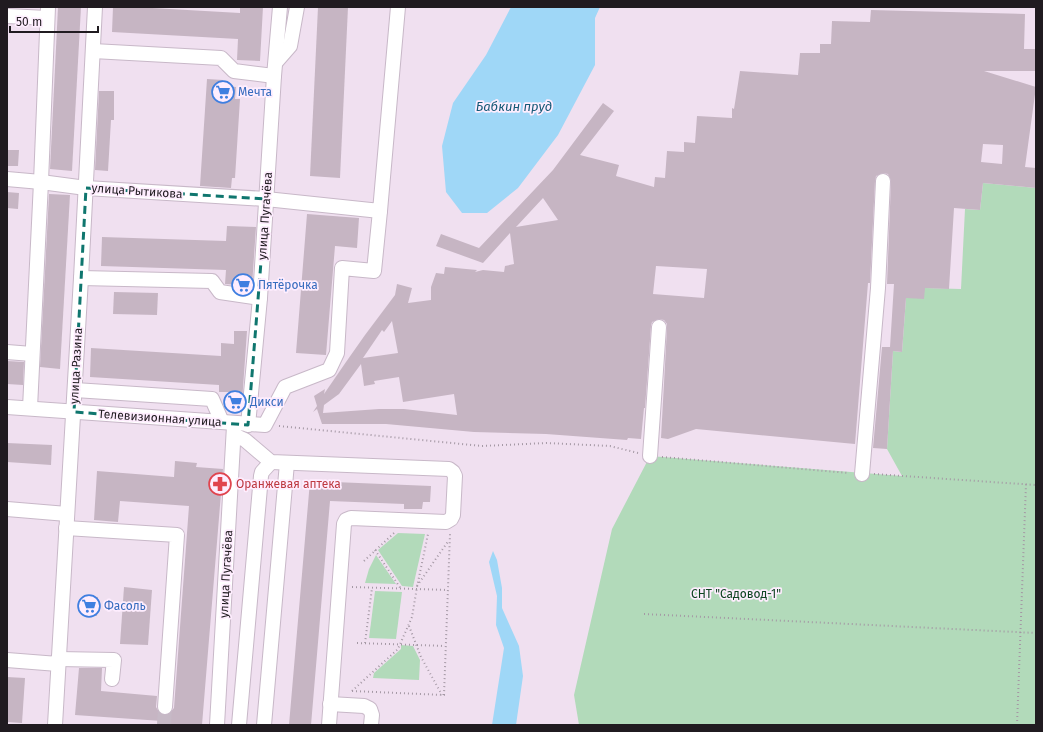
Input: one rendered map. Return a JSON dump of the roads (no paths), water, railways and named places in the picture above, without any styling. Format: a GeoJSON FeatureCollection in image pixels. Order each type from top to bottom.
{"type":"FeatureCollection","features":[{"type":"Feature","properties":{"kind":"street","name":"улица Разина"},"geometry":{"type":"LineString","coordinates":[[55,725],[74,412],[95,7]]}},
{"type":"Feature","properties":{"kind":"street","name":"улица Пугачёва"},"geometry":{"type":"LineString","coordinates":[[217,725],[235,426],[260,298],[280,7]]}},
{"type":"Feature","properties":{"kind":"street"},"geometry":{"type":"LineString","coordinates":[[93,51],[221,58],[234,71],[275,69],[290,46],[297,7]]}},
{"type":"Feature","properties":{"kind":"street"},"geometry":{"type":"LineString","coordinates":[[380,211],[398,7]]}},
{"type":"Feature","properties":{"kind":"street"},"geometry":{"type":"LineString","coordinates":[[7,16],[47,13],[41,182],[30,408]]}},
{"type":"Feature","properties":{"kind":"street","name":"улица Рытикова"},"geometry":{"type":"LineString","coordinates":[[7,179],[86,188],[266,199],[380,211]]}},
{"type":"Feature","properties":{"kind":"street"},"geometry":{"type":"LineString","coordinates":[[862,474],[878,288],[883,181]]}},
{"type":"Feature","properties":{"kind":"street","name":"Телевизионная улица"},"geometry":{"type":"LineString","coordinates":[[7,407],[235,426],[265,425],[285,387],[329,370],[337,353],[342,268],[374,271],[380,211]]}},
{"type":"Feature","properties":{"kind":"street"},"geometry":{"type":"LineString","coordinates":[[81,278],[212,281],[220,292],[260,298]]}},
{"type":"Feature","properties":{"kind":"street"},"geometry":{"type":"LineString","coordinates":[[650,456],[659,327]]}},
{"type":"Feature","properties":{"kind":"street"},"geometry":{"type":"LineString","coordinates":[[7,352],[32,354]]}},
{"type":"Feature","properties":{"kind":"street"},"geometry":{"type":"LineString","coordinates":[[75,390],[212,399],[245,440],[271,462],[449,469],[453,472],[455,476],[453,515],[450,520],[446,522],[351,518],[346,520],[344,524],[329,725]]}},
{"type":"Feature","properties":{"kind":"street"},"geometry":{"type":"LineString","coordinates":[[239,725],[261,476],[262,472],[271,462]]}},
{"type":"Feature","properties":{"kind":"street"},"geometry":{"type":"LineString","coordinates":[[264,725],[287,463]]}},
{"type":"Feature","properties":{"kind":"street"},"geometry":{"type":"LineString","coordinates":[[7,509],[67,521],[177,535],[165,707]]}},
{"type":"Feature","properties":{"kind":"street"},"geometry":{"type":"LineString","coordinates":[[7,660],[58,662],[114,660],[112,680]]}},
{"type":"Feature","properties":{"kind":"street"},"geometry":{"type":"LineString","coordinates":[[330,704],[364,706],[370,709],[372,714],[371,725]]}},
{"type":"Feature","properties":{"kind":"water","name":"Бабкин пруд"},"geometry":{"type":"Polygon","coordinates":[[[511,7],[600,7],[595,18],[595,65],[558,135],[518,188],[487,213],[462,213],[446,192],[442,146],[453,103],[486,55],[511,7]]]}},
{"type":"Feature","properties":{"kind":"water"},"geometry":{"type":"Polygon","coordinates":[[[493,551],[497,560],[502,588],[502,608],[519,646],[523,676],[516,725],[492,725],[504,648],[496,625],[497,596],[489,562],[493,551]]]}},
{"type":"Feature","properties":{"kind":"tunnel"},"geometry":{"type":"LineString","coordinates":[[164,725],[165,707]]}},
{"type":"Feature","properties":{"kind":"place","name":"Мечта"},"geometry":{"type":"Point","coordinates":[223,92]}},
{"type":"Feature","properties":{"kind":"place","name":"Пятёрочка"},"geometry":{"type":"Point","coordinates":[243,285]}},
{"type":"Feature","properties":{"kind":"place","name":"Дикси"},"geometry":{"type":"Point","coordinates":[235,402]}},
{"type":"Feature","properties":{"kind":"place","name":"Оранжевая аптека"},"geometry":{"type":"Point","coordinates":[220,484]}},
{"type":"Feature","properties":{"kind":"place","name":"Фасоль"},"geometry":{"type":"Point","coordinates":[89,606]}},
{"type":"Feature","properties":{"kind":"park label","name":"СНТ \"Садовод-1\""},"geometry":{"type":"Point","coordinates":[736,594]}}]}
